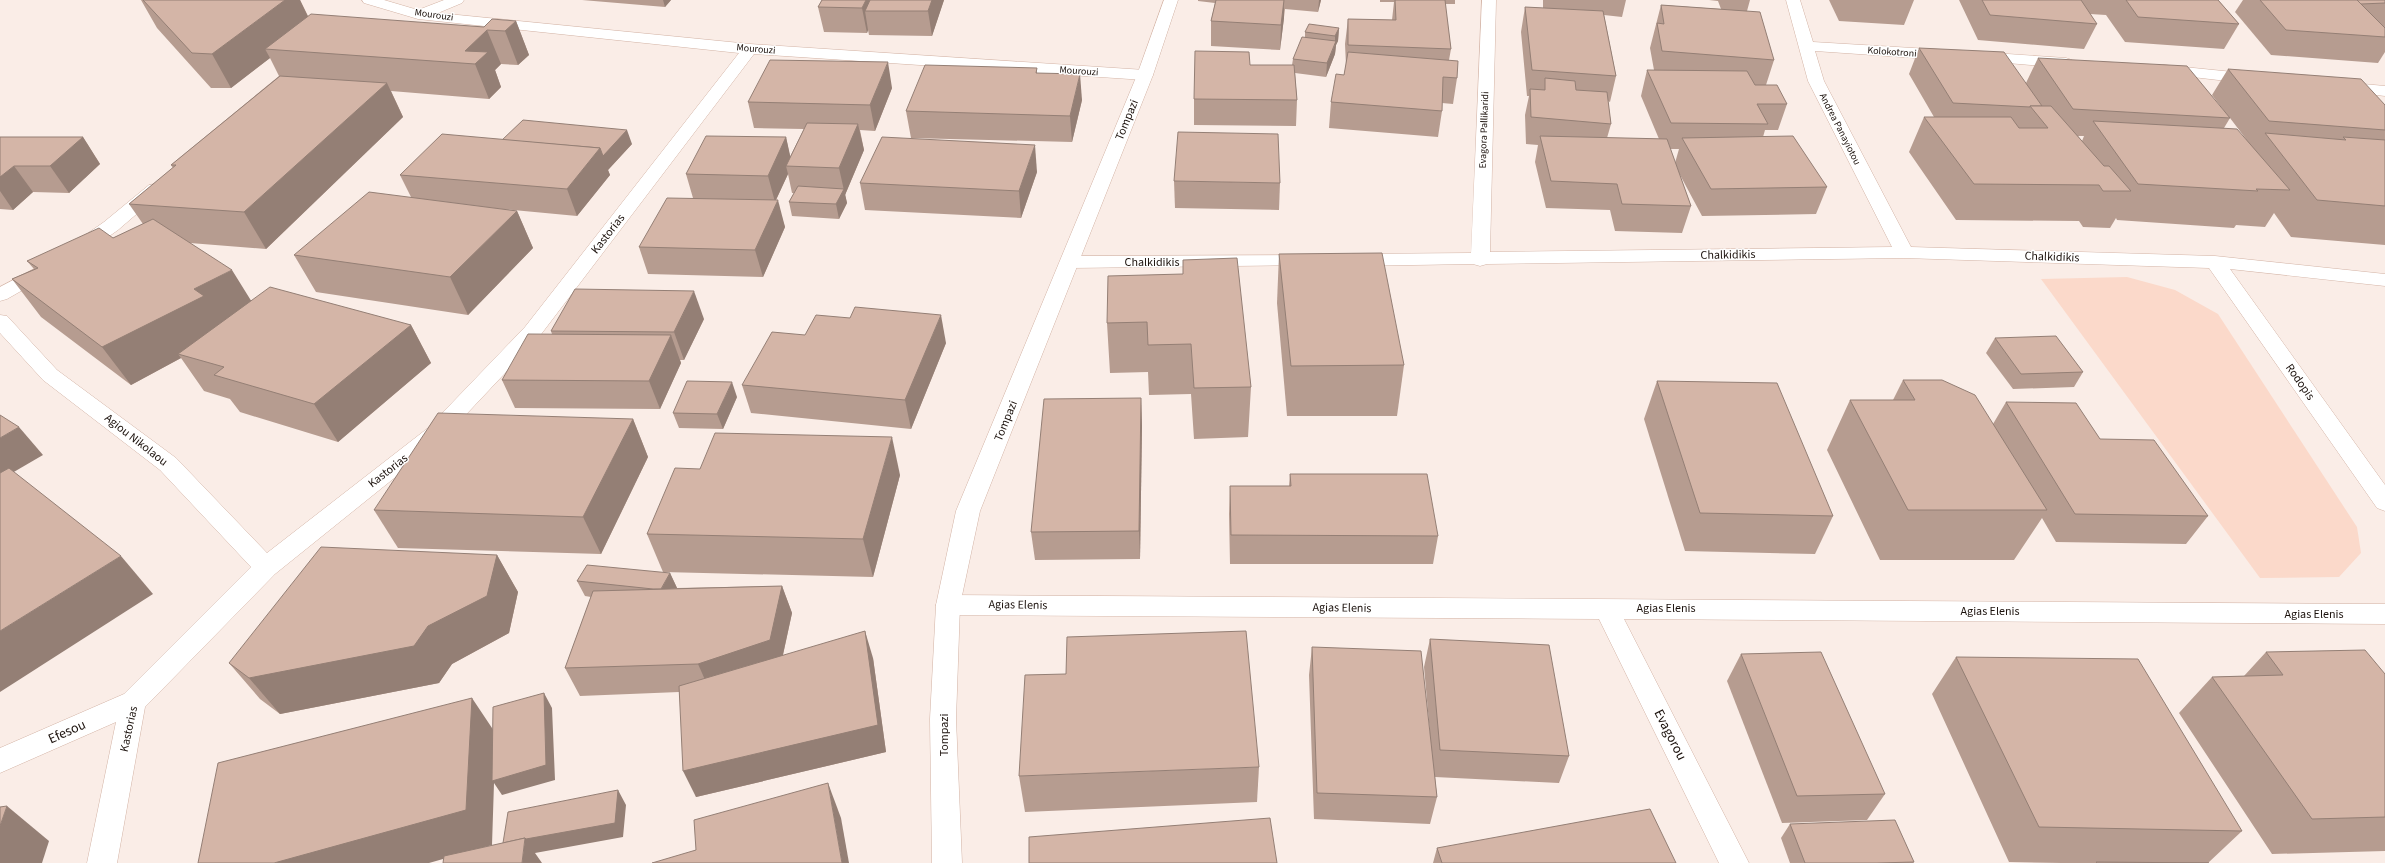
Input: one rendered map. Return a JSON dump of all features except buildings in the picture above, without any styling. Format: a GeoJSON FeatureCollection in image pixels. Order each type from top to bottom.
{"type":"FeatureCollection","features":[{"type":"Feature","properties":{"kind":"street","name":"Mourouzi"},"geometry":{"type":"LineString","coordinates":[[369,0],[418,15],[750,49],[1145,75]]}},
{"type":"Feature","properties":{"kind":"street"},"geometry":{"type":"LineString","coordinates":[[418,15],[457,0]]}},
{"type":"Feature","properties":{"kind":"street","name":"Tompazi"},"geometry":{"type":"LineString","coordinates":[[947,863],[943,719],[948,604],[968,511],[1145,75],[1172,0]]}},
{"type":"Feature","properties":{"kind":"street","name":"Evagora Pallikaridi"},"geometry":{"type":"LineString","coordinates":[[1480,260],[1489,0]]}},
{"type":"Feature","properties":{"kind":"street","name":"Andrea Panayiotou"},"geometry":{"type":"LineString","coordinates":[[1793,0],[1816,80],[1832,115],[1904,252]]}},
{"type":"Feature","properties":{"kind":"street","name":"Kolokotroni"},"geometry":{"type":"LineString","coordinates":[[1806,46],[2080,64]]}},
{"type":"Feature","properties":{"kind":"street","name":"Kastorias"},"geometry":{"type":"LineString","coordinates":[[102,863],[133,702],[266,567],[436,433],[532,332],[750,49]]}},
{"type":"Feature","properties":{"kind":"street"},"geometry":{"type":"LineString","coordinates":[[2149,69],[2267,80]]}},
{"type":"Feature","properties":{"kind":"street"},"geometry":{"type":"LineString","coordinates":[[2322,85],[2385,90]]}},
{"type":"Feature","properties":{"kind":"street"},"geometry":{"type":"LineString","coordinates":[[0,295],[62,260],[111,226],[166,180]]}},
{"type":"Feature","properties":{"kind":"street","name":"Chalkidikis"},"geometry":{"type":"LineString","coordinates":[[1070,262],[1480,260],[1904,252],[2215,262],[2385,280]]}},
{"type":"Feature","properties":{"kind":"street","name":"Rodopis"},"geometry":{"type":"LineString","coordinates":[[2215,262],[2385,502]]}},
{"type":"Feature","properties":{"kind":"street","name":"Agiou Nikolaou"},"geometry":{"type":"LineString","coordinates":[[0,321],[50,375],[168,464],[266,567]]}},
{"type":"Feature","properties":{"kind":"street","name":"Agias Elenis"},"geometry":{"type":"LineString","coordinates":[[948,604],[1478,609],[1606,608],[2385,614]]}},
{"type":"Feature","properties":{"kind":"street","name":"Evagorou"},"geometry":{"type":"LineString","coordinates":[[1606,608],[1734,863]]}},
{"type":"Feature","properties":{"kind":"street","name":"Efesou"},"geometry":{"type":"LineString","coordinates":[[0,761],[133,702]]}},
{"type":"Feature","properties":{"kind":"shaded area"},"geometry":{"type":"Polygon","coordinates":[[[2127,277],[2175,290],[2218,314],[2357,527],[2361,553],[2339,577],[2260,578],[2041,279],[2127,277]]]}}]}
